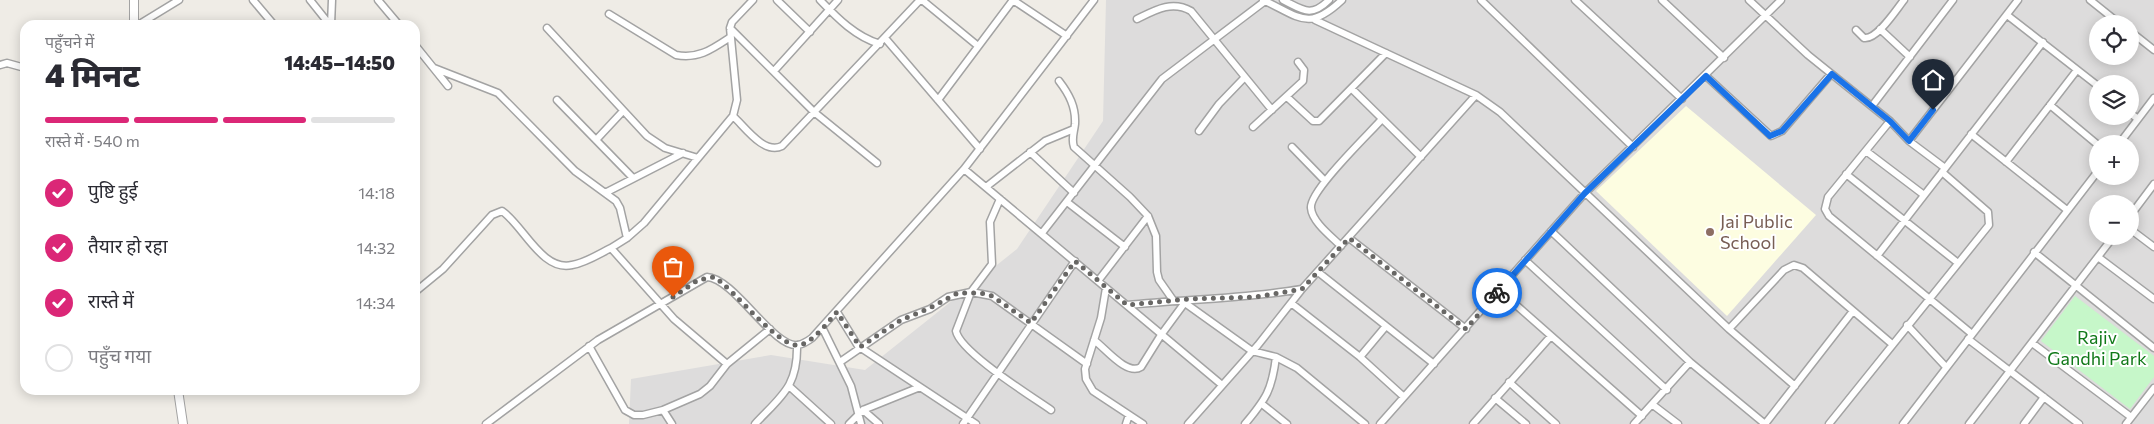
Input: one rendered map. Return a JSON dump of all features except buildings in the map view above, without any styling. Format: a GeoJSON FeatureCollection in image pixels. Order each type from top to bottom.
{"type":"FeatureCollection","features":[{"type":"Feature","properties":{"kind":"street"},"geometry":{"type":"LineString","coordinates":[[134,0],[134,20]]}},
{"type":"Feature","properties":{"kind":"street"},"geometry":{"type":"LineString","coordinates":[[146,20],[179,0]]}},
{"type":"Feature","properties":{"kind":"street"},"geometry":{"type":"LineString","coordinates":[[253,0],[270,20]]}},
{"type":"Feature","properties":{"kind":"street"},"geometry":{"type":"LineString","coordinates":[[310,0],[327,20]]}},
{"type":"Feature","properties":{"kind":"street"},"geometry":{"type":"LineString","coordinates":[[331,20],[332,0]]}},
{"type":"Feature","properties":{"kind":"street"},"geometry":{"type":"LineString","coordinates":[[378,0],[395,20]]}},
{"type":"Feature","properties":{"kind":"street"},"geometry":{"type":"LineString","coordinates":[[420,287],[443,270],[497,211],[502,211],[510,216],[541,253],[562,266],[577,264],[627,238],[644,223],[733,116],[737,100],[729,38],[730,28],[732,22],[753,0]]}},
{"type":"Feature","properties":{"kind":"street"},"geometry":{"type":"LineString","coordinates":[[777,0],[810,32]]}},
{"type":"Feature","properties":{"kind":"street"},"geometry":{"type":"LineString","coordinates":[[820,0],[861,35],[880,44]]}},
{"type":"Feature","properties":{"kind":"street"},"geometry":{"type":"LineString","coordinates":[[774,72],[838,0]]}},
{"type":"Feature","properties":{"kind":"street"},"geometry":{"type":"LineString","coordinates":[[733,116],[766,147],[777,148],[921,0],[978,46]]}},
{"type":"Feature","properties":{"kind":"street"},"geometry":{"type":"LineString","coordinates":[[938,100],[1013,0],[1068,36]]}},
{"type":"Feature","properties":{"kind":"street"},"geometry":{"type":"LineString","coordinates":[[486,424],[589,346],[660,306],[698,280],[714,277],[770,329],[791,344],[798,346],[812,338],[964,169],[1094,0]]}},
{"type":"Feature","properties":{"kind":"street"},"geometry":{"type":"LineString","coordinates":[[1042,233],[1162,79],[1214,41],[1264,0],[1302,18],[1315,20],[1476,95],[1500,112],[1729,330],[1795,386]]}},
{"type":"Feature","properties":{"kind":"street"},"geometry":{"type":"LineString","coordinates":[[1283,0],[1308,12],[1315,10],[1329,0]]}},
{"type":"Feature","properties":{"kind":"street"},"geometry":{"type":"LineString","coordinates":[[1315,20],[1326,15],[1342,0]]}},
{"type":"Feature","properties":{"kind":"street"},"geometry":{"type":"LineString","coordinates":[[1481,0],[1633,147]]}},
{"type":"Feature","properties":{"kind":"street"},"geometry":{"type":"LineString","coordinates":[[1575,0],[1682,99]]}},
{"type":"Feature","properties":{"kind":"street"},"geometry":{"type":"LineString","coordinates":[[1662,0],[1724,58]]}},
{"type":"Feature","properties":{"kind":"street"},"geometry":{"type":"LineString","coordinates":[[1749,0],[1832,74],[1890,121],[1909,141],[1944,170],[1983,207],[1990,218],[1988,225],[1829,424]]}},
{"type":"Feature","properties":{"kind":"street"},"geometry":{"type":"LineString","coordinates":[[1380,424],[1585,193],[1706,76],[1781,0]]}},
{"type":"Feature","properties":{"kind":"street"},"geometry":{"type":"LineString","coordinates":[[1856,30],[1864,38],[1868,39],[1880,29],[1904,0]]}},
{"type":"Feature","properties":{"kind":"street"},"geometry":{"type":"LineString","coordinates":[[1872,106],[1953,0]]}},
{"type":"Feature","properties":{"kind":"street"},"geometry":{"type":"LineString","coordinates":[[1909,141],[2018,0]]}},
{"type":"Feature","properties":{"kind":"street"},"geometry":{"type":"LineString","coordinates":[[2090,0],[2109,15]]}},
{"type":"Feature","properties":{"kind":"street"},"geometry":{"type":"LineString","coordinates":[[1137,19],[1166,6],[1183,6],[1191,11],[1272,110]]}},
{"type":"Feature","properties":{"kind":"street"},"geometry":{"type":"LineString","coordinates":[[609,14],[676,56],[702,55],[729,38]]}},
{"type":"Feature","properties":{"kind":"street"},"geometry":{"type":"LineString","coordinates":[[2006,15],[2089,79]]}},
{"type":"Feature","properties":{"kind":"street"},"geometry":{"type":"LineString","coordinates":[[547,28],[655,143],[698,158]]}},
{"type":"Feature","properties":{"kind":"street"},"geometry":{"type":"LineString","coordinates":[[730,28],[814,112],[877,163]]}},
{"type":"Feature","properties":{"kind":"street"},"geometry":{"type":"LineString","coordinates":[[1880,29],[1910,57]]}},
{"type":"Feature","properties":{"kind":"street"},"geometry":{"type":"LineString","coordinates":[[885,38],[980,149]]}},
{"type":"Feature","properties":{"kind":"street"},"geometry":{"type":"LineString","coordinates":[[2139,38],[2154,50]]}},
{"type":"Feature","properties":{"kind":"street"},"geometry":{"type":"LineString","coordinates":[[1877,256],[2043,42]]}},
{"type":"Feature","properties":{"kind":"street"},"geometry":{"type":"LineString","coordinates":[[420,51],[448,86]]}},
{"type":"Feature","properties":{"kind":"street"},"geometry":{"type":"LineString","coordinates":[[1287,97],[1313,121],[1319,121],[1386,53]]}},
{"type":"Feature","properties":{"kind":"street"},"geometry":{"type":"LineString","coordinates":[[1253,127],[1303,80],[1304,70],[1298,62]]}},
{"type":"Feature","properties":{"kind":"street"},"geometry":{"type":"LineString","coordinates":[[0,65],[7,63],[20,67]]}},
{"type":"Feature","properties":{"kind":"street"},"geometry":{"type":"LineString","coordinates":[[434,68],[498,92],[575,171],[616,201],[620,208],[627,238]]}},
{"type":"Feature","properties":{"kind":"street"},"geometry":{"type":"LineString","coordinates":[[2006,162],[2077,70]]}},
{"type":"Feature","properties":{"kind":"street"},"geometry":{"type":"LineString","coordinates":[[1706,76],[1770,136],[1782,131],[1832,74]]}},
{"type":"Feature","properties":{"kind":"street"},"geometry":{"type":"LineString","coordinates":[[1199,131],[1219,104],[1245,77]]}},
{"type":"Feature","properties":{"kind":"street"},"geometry":{"type":"LineString","coordinates":[[1058,81],[1071,98],[1075,110],[1072,142],[1074,148],[1130,196],[1148,216],[1156,236],[1157,272],[1173,300]]}},
{"type":"Feature","properties":{"kind":"street"},"geometry":{"type":"LineString","coordinates":[[1352,89],[1421,157]]}},
{"type":"Feature","properties":{"kind":"street"},"geometry":{"type":"LineString","coordinates":[[1188,424],[1252,351],[1302,289],[1476,95]]}},
{"type":"Feature","properties":{"kind":"street"},"geometry":{"type":"LineString","coordinates":[[2139,118],[2154,98]]}},
{"type":"Feature","properties":{"kind":"street"},"geometry":{"type":"LineString","coordinates":[[557,100],[633,178]]}},
{"type":"Feature","properties":{"kind":"street"},"geometry":{"type":"LineString","coordinates":[[2050,105],[2089,138]]}},
{"type":"Feature","properties":{"kind":"street"},"geometry":{"type":"LineString","coordinates":[[596,140],[624,111]]}},
{"type":"Feature","properties":{"kind":"street"},"geometry":{"type":"LineString","coordinates":[[1341,246],[1315,218],[1311,208],[1312,198],[1325,181],[1382,119]]}},
{"type":"Feature","properties":{"kind":"street"},"geometry":{"type":"LineString","coordinates":[[1890,121],[1828,197],[1825,209],[1829,216],[1929,299],[2010,372],[2079,424]]}},
{"type":"Feature","properties":{"kind":"street"},"geometry":{"type":"LineString","coordinates":[[2126,135],[2133,125]]}},
{"type":"Feature","properties":{"kind":"street"},"geometry":{"type":"LineString","coordinates":[[986,187],[1045,141],[1074,129]]}},
{"type":"Feature","properties":{"kind":"street"},"geometry":{"type":"LineString","coordinates":[[1971,134],[2067,210]]}},
{"type":"Feature","properties":{"kind":"street"},"geometry":{"type":"LineString","coordinates":[[1292,147],[1325,181]]}},
{"type":"Feature","properties":{"kind":"street"},"geometry":{"type":"LineString","coordinates":[[1866,150],[1924,195]]}},
{"type":"Feature","properties":{"kind":"street"},"geometry":{"type":"LineString","coordinates":[[1030,152],[1074,193]]}},
{"type":"Feature","properties":{"kind":"street"},"geometry":{"type":"LineString","coordinates":[[605,192],[683,153]]}},
{"type":"Feature","properties":{"kind":"street"},"geometry":{"type":"LineString","coordinates":[[964,169],[1222,385]]}},
{"type":"Feature","properties":{"kind":"street"},"geometry":{"type":"LineString","coordinates":[[1846,174],[1958,263]]}},
{"type":"Feature","properties":{"kind":"street"},"geometry":{"type":"LineString","coordinates":[[1903,424],[2089,182]]}},
{"type":"Feature","properties":{"kind":"street"},"geometry":{"type":"LineString","coordinates":[[2139,204],[2154,184]]}},
{"type":"Feature","properties":{"kind":"street"},"geometry":{"type":"LineString","coordinates":[[1000,199],[990,222],[992,264],[971,292],[956,331],[957,337],[971,352],[1051,410]]}},
{"type":"Feature","properties":{"kind":"street"},"geometry":{"type":"LineString","coordinates":[[1067,202],[1125,247]]}},
{"type":"Feature","properties":{"kind":"street"},"geometry":{"type":"LineString","coordinates":[[1098,281],[1148,216]]}},
{"type":"Feature","properties":{"kind":"street"},"geometry":{"type":"LineString","coordinates":[[1551,231],[1690,362],[1765,424],[1853,311]]}},
{"type":"Feature","properties":{"kind":"street"},"geometry":{"type":"LineString","coordinates":[[2139,235],[2154,246]]}},
{"type":"Feature","properties":{"kind":"street"},"geometry":{"type":"LineString","coordinates":[[1349,238],[1466,329]]}},
{"type":"Feature","properties":{"kind":"street"},"geometry":{"type":"LineString","coordinates":[[1968,424],[2107,245]]}},
{"type":"Feature","properties":{"kind":"street"},"geometry":{"type":"LineString","coordinates":[[611,248],[660,306],[726,364]]}},
{"type":"Feature","properties":{"kind":"street"},"geometry":{"type":"LineString","coordinates":[[2034,252],[2075,287],[2154,348]]}},
{"type":"Feature","properties":{"kind":"street"},"geometry":{"type":"LineString","coordinates":[[2098,257],[2154,298]]}},
{"type":"Feature","properties":{"kind":"street"},"geometry":{"type":"LineString","coordinates":[[1525,260],[1667,390]]}},
{"type":"Feature","properties":{"kind":"street"},"geometry":{"type":"LineString","coordinates":[[965,421],[1075,261]]}},
{"type":"Feature","properties":{"kind":"street"},"geometry":{"type":"LineString","coordinates":[[1729,330],[1784,270],[1794,265],[1803,268],[1892,344]]}},
{"type":"Feature","properties":{"kind":"street"},"geometry":{"type":"LineString","coordinates":[[1318,272],[1434,364]]}},
{"type":"Feature","properties":{"kind":"street"},"geometry":{"type":"LineString","coordinates":[[1106,288],[1085,369],[1088,386],[1093,392],[1143,424]]}},
{"type":"Feature","properties":{"kind":"street"},"geometry":{"type":"LineString","coordinates":[[1127,305],[1173,300],[1255,297],[1302,289]]}},
{"type":"Feature","properties":{"kind":"street"},"geometry":{"type":"LineString","coordinates":[[1499,290],[1642,416]]}},
{"type":"Feature","properties":{"kind":"street"},"geometry":{"type":"LineString","coordinates":[[840,362],[901,320],[930,308],[948,296],[971,292],[992,296],[1087,364]]}},
{"type":"Feature","properties":{"kind":"street"},"geometry":{"type":"LineString","coordinates":[[1094,340],[1132,370],[1141,367],[1161,335],[1186,301]]}},
{"type":"Feature","properties":{"kind":"street"},"geometry":{"type":"LineString","coordinates":[[1186,301],[1252,351],[1276,357],[1311,378],[1365,424]]}},
{"type":"Feature","properties":{"kind":"street"},"geometry":{"type":"LineString","coordinates":[[1291,303],[1360,357],[1404,397]]}},
{"type":"Feature","properties":{"kind":"street"},"geometry":{"type":"LineString","coordinates":[[837,312],[860,347],[920,387],[965,421],[976,424]]}},
{"type":"Feature","properties":{"kind":"street"},"geometry":{"type":"LineString","coordinates":[[1907,325],[1946,367]]}},
{"type":"Feature","properties":{"kind":"street"},"geometry":{"type":"LineString","coordinates":[[1360,357],[1386,326]]}},
{"type":"Feature","properties":{"kind":"street"},"geometry":{"type":"LineString","coordinates":[[822,328],[840,362],[861,412],[861,424]]}},
{"type":"Feature","properties":{"kind":"street"},"geometry":{"type":"LineString","coordinates":[[589,346],[625,410],[634,415],[643,416],[663,410],[706,390],[726,364],[770,329]]}},
{"type":"Feature","properties":{"kind":"street"},"geometry":{"type":"LineString","coordinates":[[1472,424],[1551,336]]}},
{"type":"Feature","properties":{"kind":"street"},"geometry":{"type":"LineString","coordinates":[[2032,343],[2131,417]]}},
{"type":"Feature","properties":{"kind":"street"},"geometry":{"type":"LineString","coordinates":[[755,424],[789,386],[796,372],[798,346]]}},
{"type":"Feature","properties":{"kind":"street"},"geometry":{"type":"LineString","coordinates":[[1245,424],[1262,404],[1271,389],[1276,357]]}},
{"type":"Feature","properties":{"kind":"street"},"geometry":{"type":"LineString","coordinates":[[1634,424],[1667,390],[1690,362]]}},
{"type":"Feature","properties":{"kind":"street"},"geometry":{"type":"LineString","coordinates":[[1509,382],[1556,424]]}},
{"type":"Feature","properties":{"kind":"street"},"geometry":{"type":"LineString","coordinates":[[789,386],[830,424]]}},
{"type":"Feature","properties":{"kind":"street"},"geometry":{"type":"LineString","coordinates":[[850,424],[861,412],[920,387]]}},
{"type":"Feature","properties":{"kind":"street"},"geometry":{"type":"LineString","coordinates":[[2126,424],[2154,388]]}},
{"type":"Feature","properties":{"kind":"street"},"geometry":{"type":"LineString","coordinates":[[179,395],[182,424]]}},
{"type":"Feature","properties":{"kind":"street"},"geometry":{"type":"LineString","coordinates":[[2024,424],[2044,397]]}},
{"type":"Feature","properties":{"kind":"street"},"geometry":{"type":"LineString","coordinates":[[1495,398],[1526,424]]}},
{"type":"Feature","properties":{"kind":"street"},"geometry":{"type":"LineString","coordinates":[[1262,404],[1287,424]]}},
{"type":"Feature","properties":{"kind":"street"},"geometry":{"type":"LineString","coordinates":[[1653,405],[1678,424]]}},
{"type":"Feature","properties":{"kind":"street"},"geometry":{"type":"LineString","coordinates":[[663,410],[672,424]]}},
{"type":"Feature","properties":{"kind":"street"},"geometry":{"type":"LineString","coordinates":[[861,412],[879,424]]}},
{"type":"Feature","properties":{"kind":"street"},"geometry":{"type":"LineString","coordinates":[[1126,424],[1129,415]]}},
{"type":"Feature","properties":{"kind":"shaded area"},"geometry":{"type":"Polygon","coordinates":[[[1106,0],[2154,0],[2154,424],[629,424],[631,379],[771,355],[865,370],[1017,249],[1103,121],[1106,0]]]}},
{"type":"Feature","properties":{"kind":"shaded area"},"geometry":{"type":"Polygon","coordinates":[[[1686,106],[1816,215],[1727,316],[1596,191],[1686,106]]]}},
{"type":"Feature","properties":{"kind":"green space","name":"Rajiv Gandhi Park"},"geometry":{"type":"Polygon","coordinates":[[[2075,296],[2154,356],[2154,377],[2130,409],[2041,341],[2075,296]]]}},
{"type":"Feature","properties":{"kind":"way so far"},"geometry":{"type":"LineString","coordinates":[[673,297],[698,280],[714,277],[720,280],[770,329],[791,344],[798,346],[805,343],[837,312],[852,338],[860,347],[901,320],[914,316],[948,296],[958,293],[971,292],[992,296],[1031,323],[1075,261],[1127,305],[1188,299],[1255,297],[1302,289],[1349,238],[1466,329],[1497,293]]}},
{"type":"Feature","properties":{"kind":"place","name":"Jai Public School"},"geometry":{"type":"Point","coordinates":[1710,232]}},
{"type":"Feature","properties":{"kind":"route"},"geometry":{"type":"LineString","coordinates":[[1497,293],[1585,193],[1706,76],[1770,136],[1782,131],[1832,74],[1890,121],[1909,141],[1933,110]]}}]}
